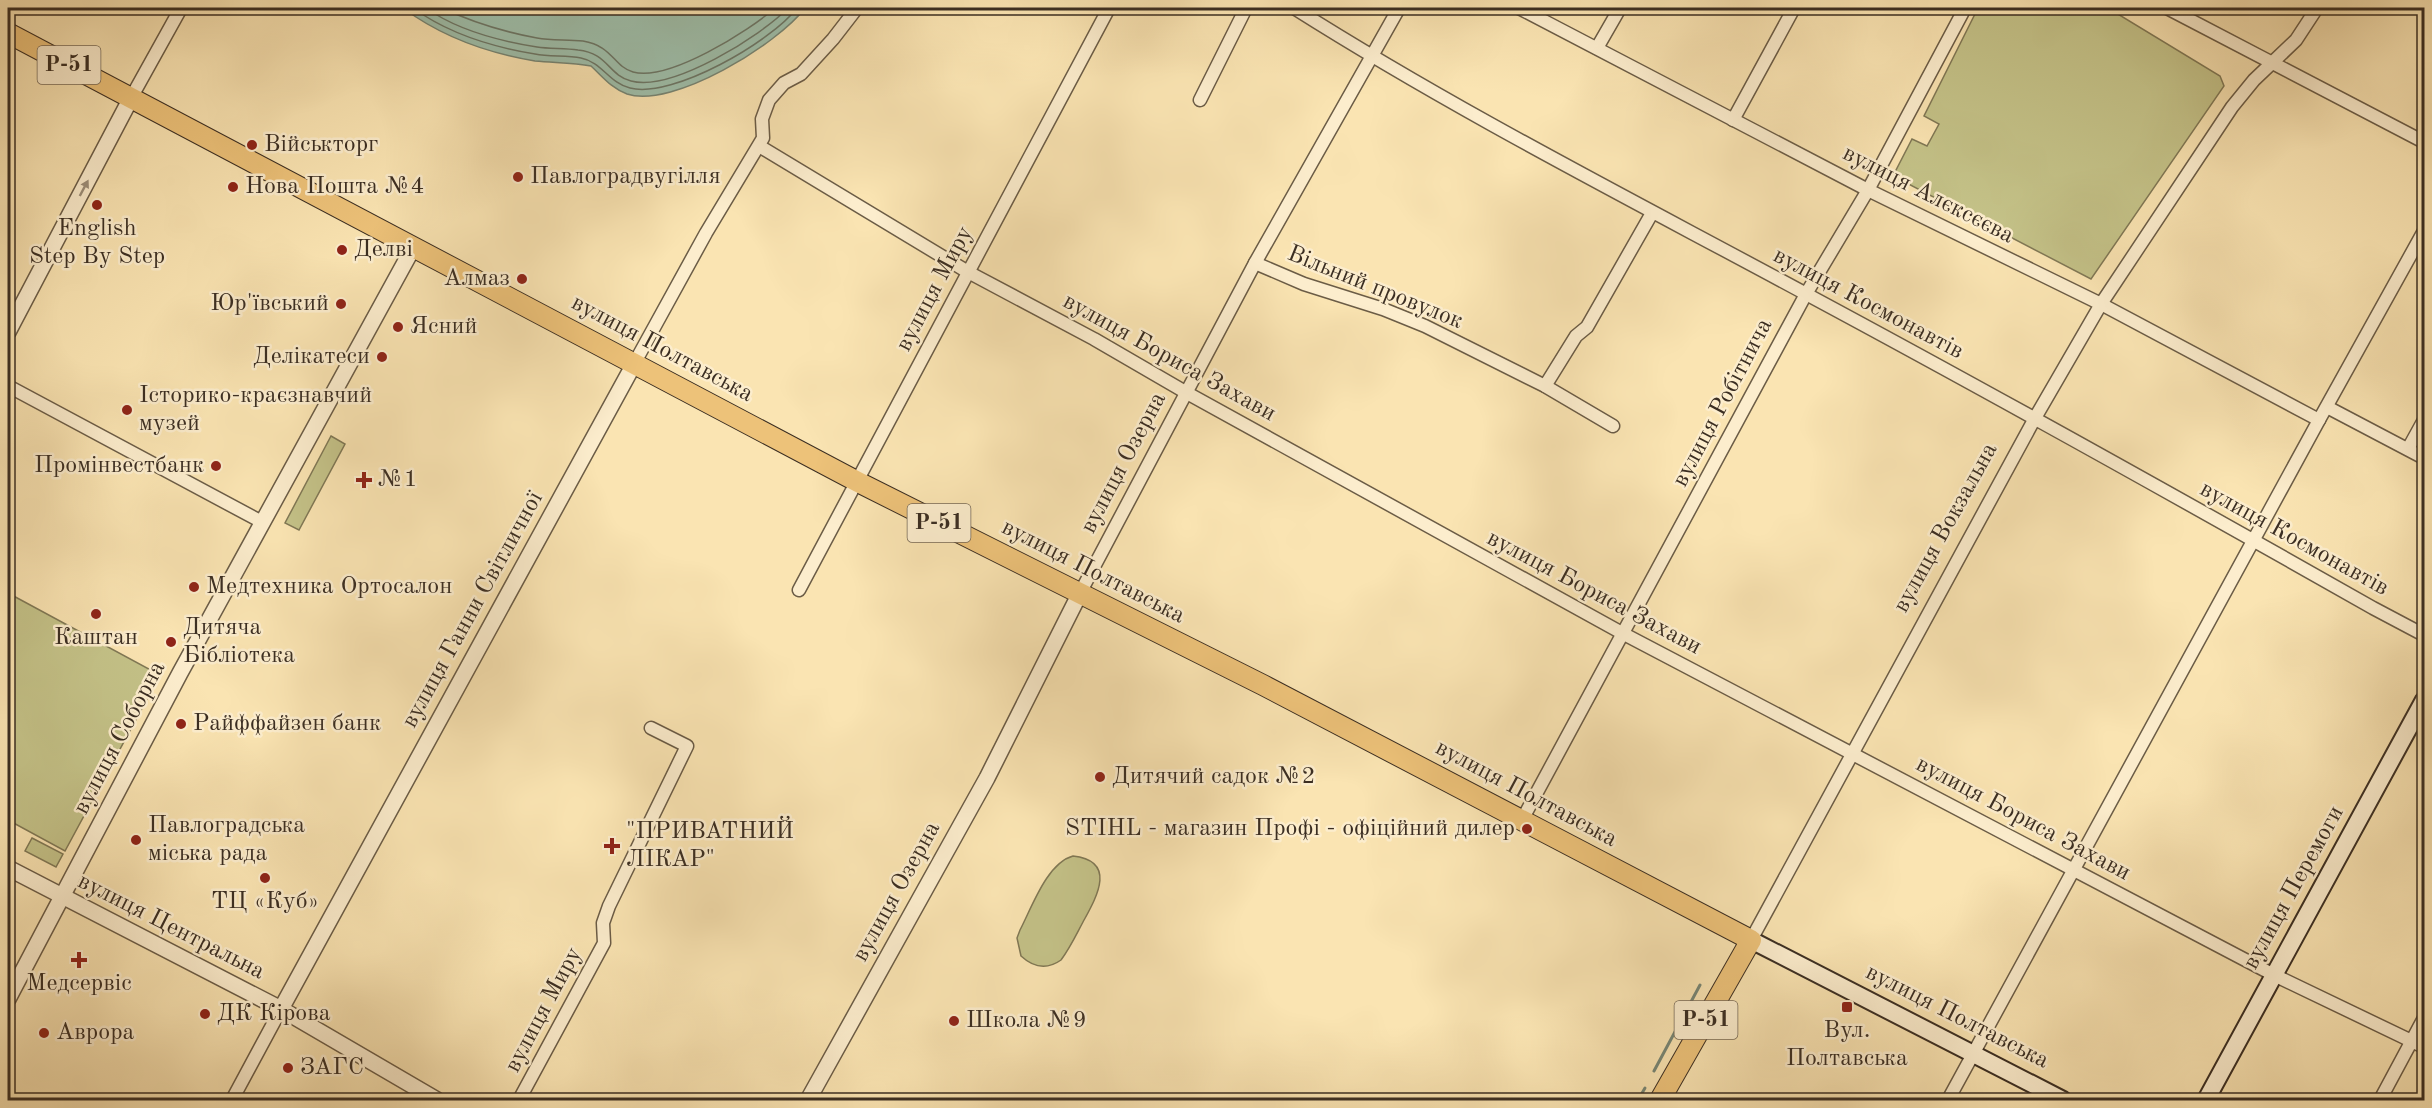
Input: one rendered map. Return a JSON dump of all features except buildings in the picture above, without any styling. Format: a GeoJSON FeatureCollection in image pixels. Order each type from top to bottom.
{"type":"FeatureCollection","features":[{"type":"Feature","properties":{"kind":"main road","name":"вулиця Полтавська"},"geometry":{"type":"LineString","coordinates":[[8,33],[858,482],[1079,595],[1263,685],[2063,1101]]}},
{"type":"Feature","properties":{"kind":"main road","name":"вулиця Перемоги"},"geometry":{"type":"LineString","coordinates":[[2206,1101],[2424,699]]}},
{"type":"Feature","properties":{"kind":"main road","name":"вулиця Вокзальна"},"geometry":{"type":"LineString","coordinates":[[1660,1101],[1751,940]]}},
{"type":"Feature","properties":{"kind":"street"},"geometry":{"type":"LineString","coordinates":[[8,332],[181,8]]}},
{"type":"Feature","properties":{"kind":"street"},"geometry":{"type":"LineString","coordinates":[[759,146],[763,138],[762,119],[769,100],[784,83],[801,74],[857,8]]}},
{"type":"Feature","properties":{"kind":"street","name":"вулиця Миру"},"geometry":{"type":"LineString","coordinates":[[800,590],[1109,8]]}},
{"type":"Feature","properties":{"kind":"street"},"geometry":{"type":"LineString","coordinates":[[1200,100],[1246,8]]}},
{"type":"Feature","properties":{"kind":"street","name":"вулиця Космонавтів"},"geometry":{"type":"LineString","coordinates":[[1294,8],[1370,56],[1652,213],[2035,418],[2424,635]]}},
{"type":"Feature","properties":{"kind":"street","name":"вулиця Озерна"},"geometry":{"type":"LineString","coordinates":[[808,1101],[987,778],[1079,595],[1255,263],[1399,8]]}},
{"type":"Feature","properties":{"kind":"street","name":"вулиця Алєксєєва"},"geometry":{"type":"LineString","coordinates":[[1519,8],[1868,190],[2101,304],[2319,420]]}},
{"type":"Feature","properties":{"kind":"street"},"geometry":{"type":"LineString","coordinates":[[1597,48],[1620,8]]}},
{"type":"Feature","properties":{"kind":"street"},"geometry":{"type":"LineString","coordinates":[[1733,120],[1794,8]]}},
{"type":"Feature","properties":{"kind":"street","name":"вулиця Робітнича"},"geometry":{"type":"LineString","coordinates":[[1522,820],[1806,294],[1868,190],[1965,8]]}},
{"type":"Feature","properties":{"kind":"street"},"geometry":{"type":"LineString","coordinates":[[2167,8],[2424,142]]}},
{"type":"Feature","properties":{"kind":"street","name":"вулиця Вокзальна"},"geometry":{"type":"LineString","coordinates":[[1751,940],[2035,418],[2101,304],[2232,107],[2271,63],[2296,40],[2317,8]]}},
{"type":"Feature","properties":{"kind":"street","name":"вулиця Бориса Захави"},"geometry":{"type":"LineString","coordinates":[[759,146],[968,272],[1095,339],[1187,393],[1622,633],[2274,975],[2424,1047]]}},
{"type":"Feature","properties":{"kind":"street","name":"вулиця Ганни Світличної"},"geometry":{"type":"LineString","coordinates":[[232,1101],[706,233],[759,146]]}},
{"type":"Feature","properties":{"kind":"street"},"geometry":{"type":"LineString","coordinates":[[1545,386],[1576,336],[1587,327],[1652,213]]}},
{"type":"Feature","properties":{"kind":"street"},"geometry":{"type":"LineString","coordinates":[[1948,1101],[2424,231]]}},
{"type":"Feature","properties":{"kind":"street","name":"вулиця Соборна"},"geometry":{"type":"LineString","coordinates":[[8,999],[262,522],[414,246]]}},
{"type":"Feature","properties":{"kind":"street","name":"Вільний провулок"},"geometry":{"type":"LineString","coordinates":[[1255,263],[1304,284],[1383,309],[1425,327],[1545,386],[1612,426]]}},
{"type":"Feature","properties":{"kind":"street"},"geometry":{"type":"LineString","coordinates":[[8,386],[262,522]]}},
{"type":"Feature","properties":{"kind":"street"},"geometry":{"type":"LineString","coordinates":[[2327,407],[2424,458]]}},
{"type":"Feature","properties":{"kind":"street"},"geometry":{"type":"LineString","coordinates":[[2408,449],[2424,420]]}},
{"type":"Feature","properties":{"kind":"street","name":"вулиця Миру"},"geometry":{"type":"LineString","coordinates":[[519,1101],[604,943],[603,923],[609,906],[687,746],[651,728]]}},
{"type":"Feature","properties":{"kind":"street","name":"вулиця Центральна"},"geometry":{"type":"LineString","coordinates":[[8,868],[281,1009],[437,1101]]}},
{"type":"Feature","properties":{"kind":"street"},"geometry":{"type":"LineString","coordinates":[[2380,1101],[2424,1018]]}},
{"type":"Feature","properties":{"kind":"shaded area"},"geometry":{"type":"Polygon","coordinates":[[[1978,8],[2108,8],[2220,76],[2224,86],[2091,279],[1893,176],[1912,139],[1927,146],[1939,124],[1924,116],[1978,8]]]}},
{"type":"Feature","properties":{"kind":"shaded area"},"geometry":{"type":"Polygon","coordinates":[[[331,436],[345,444],[299,530],[285,523],[331,436]]]}},
{"type":"Feature","properties":{"kind":"shaded area"},"geometry":{"type":"Polygon","coordinates":[[[8,593],[160,675],[65,851],[8,820],[8,593]]]}},
{"type":"Feature","properties":{"kind":"shaded area"},"geometry":{"type":"Polygon","coordinates":[[[32,838],[63,854],[56,867],[25,851],[32,838]]]}},
{"type":"Feature","properties":{"kind":"shaded area"},"geometry":{"type":"Polygon","coordinates":[[[1073,856],[1087,859],[1095,865],[1100,882],[1097,892],[1061,960],[1046,966],[1036,965],[1021,956],[1017,938],[1048,876],[1055,867],[1073,856]]]}},
{"type":"Feature","properties":{"kind":"water"},"geometry":{"type":"Polygon","coordinates":[[[403,8],[805,8],[772,39],[723,70],[670,92],[647,96],[621,92],[591,66],[535,61],[482,48],[433,27],[403,8]]]}},
{"type":"Feature","properties":{"kind":"waterway"},"geometry":{"type":"LineString","coordinates":[[1654,1071],[1700,985]]}},
{"type":"Feature","properties":{"kind":"waterway"},"geometry":{"type":"LineString","coordinates":[[1638,1100],[1645,1088]]}},
{"type":"Feature","properties":{"kind":"place","name":"Військторг"},"geometry":{"type":"Point","coordinates":[252,145]}},
{"type":"Feature","properties":{"kind":"place","name":"Павлоградвугілля"},"geometry":{"type":"Point","coordinates":[518,177]}},
{"type":"Feature","properties":{"kind":"place","name":"Нова Пошта №4"},"geometry":{"type":"Point","coordinates":[233,187]}},
{"type":"Feature","properties":{"kind":"place","name":"English Step By Step"},"geometry":{"type":"Point","coordinates":[97,205]}},
{"type":"Feature","properties":{"kind":"place","name":"Делві"},"geometry":{"type":"Point","coordinates":[342,250]}},
{"type":"Feature","properties":{"kind":"place","name":"Алмаз"},"geometry":{"type":"Point","coordinates":[522,279]}},
{"type":"Feature","properties":{"kind":"place","name":"Юр'ївський"},"geometry":{"type":"Point","coordinates":[341,304]}},
{"type":"Feature","properties":{"kind":"place","name":"Ясний"},"geometry":{"type":"Point","coordinates":[398,327]}},
{"type":"Feature","properties":{"kind":"place","name":"Делiкатеси"},"geometry":{"type":"Point","coordinates":[382,357]}},
{"type":"Feature","properties":{"kind":"place","name":"Історико-краєзнавчий музей"},"geometry":{"type":"Point","coordinates":[127,410]}},
{"type":"Feature","properties":{"kind":"place","name":"Промінвестбанк"},"geometry":{"type":"Point","coordinates":[216,466]}},
{"type":"Feature","properties":{"kind":"place","name":"№1"},"geometry":{"type":"Point","coordinates":[364,480]}},
{"type":"Feature","properties":{"kind":"place","name":"Медтехника Ортосалон"},"geometry":{"type":"Point","coordinates":[194,587]}},
{"type":"Feature","properties":{"kind":"place","name":"Каштан"},"geometry":{"type":"Point","coordinates":[96,614]}},
{"type":"Feature","properties":{"kind":"place","name":"Дитяча Бiблiотека"},"geometry":{"type":"Point","coordinates":[171,642]}},
{"type":"Feature","properties":{"kind":"place","name":"Райффайзен банк"},"geometry":{"type":"Point","coordinates":[181,724]}},
{"type":"Feature","properties":{"kind":"place","name":"Дитячий садок №2"},"geometry":{"type":"Point","coordinates":[1100,777]}},
{"type":"Feature","properties":{"kind":"place","name":"STIHL - магазин Профі - офіційний дилер"},"geometry":{"type":"Point","coordinates":[1527,829]}},
{"type":"Feature","properties":{"kind":"place","name":"Павлоградська міська рада"},"geometry":{"type":"Point","coordinates":[136,840]}},
{"type":"Feature","properties":{"kind":"place","name":"\"ПРИВАТНИЙ ЛІКАР\""},"geometry":{"type":"Point","coordinates":[612,846]}},
{"type":"Feature","properties":{"kind":"place","name":"ТЦ «Куб»"},"geometry":{"type":"Point","coordinates":[265,878]}},
{"type":"Feature","properties":{"kind":"place","name":"Медсервіс"},"geometry":{"type":"Point","coordinates":[79,960]}},
{"type":"Feature","properties":{"kind":"place","name":"Вул. Полтавська"},"geometry":{"type":"Point","coordinates":[1847,1007]}},
{"type":"Feature","properties":{"kind":"place","name":"ДК Кірова"},"geometry":{"type":"Point","coordinates":[205,1014]}},
{"type":"Feature","properties":{"kind":"place","name":"Школа №9"},"geometry":{"type":"Point","coordinates":[954,1021]}},
{"type":"Feature","properties":{"kind":"place","name":"Аврора"},"geometry":{"type":"Point","coordinates":[44,1033]}},
{"type":"Feature","properties":{"kind":"place","name":"ЗАГС"},"geometry":{"type":"Point","coordinates":[288,1068]}}]}
